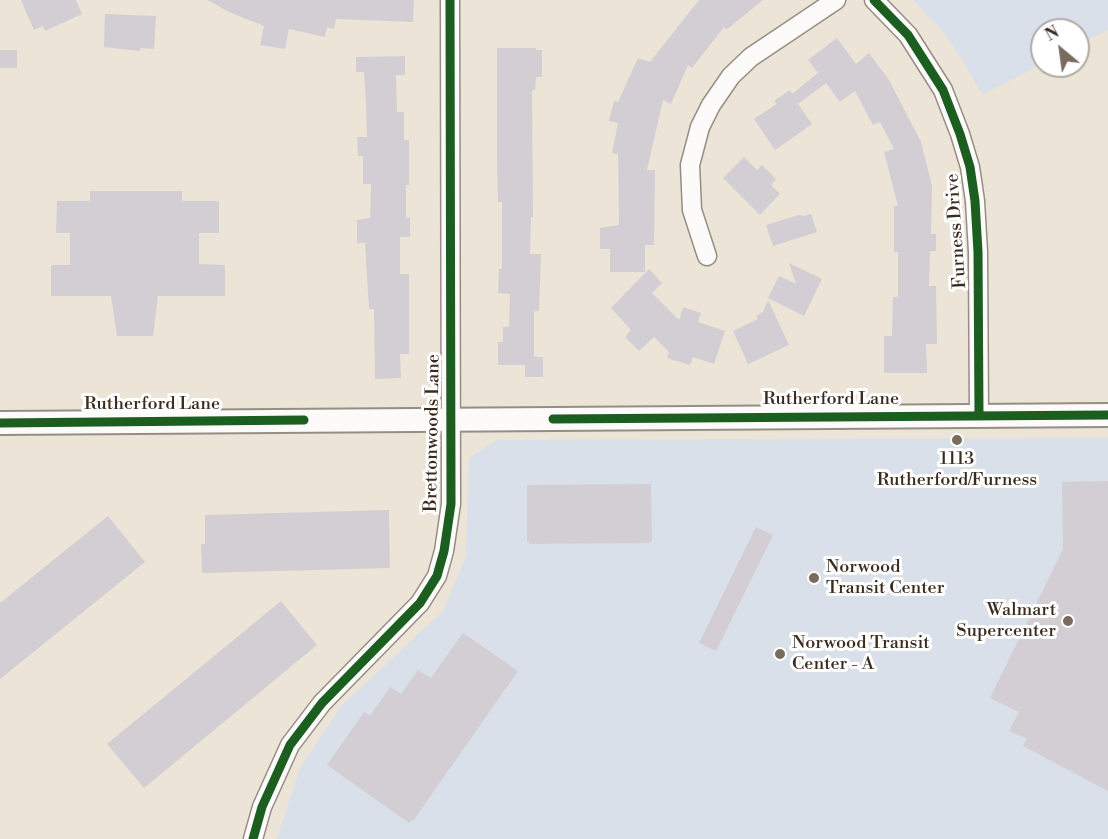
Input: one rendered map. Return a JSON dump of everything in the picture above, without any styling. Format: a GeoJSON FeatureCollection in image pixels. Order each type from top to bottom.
{"type":"FeatureCollection","features":[{"type":"Feature","properties":{"kind":"street","name":"Brettonwoods Lane"},"geometry":{"type":"LineString","coordinates":[[253,839],[262,807],[290,745],[322,703],[420,603],[437,576],[444,551],[451,504],[450,0]]}},
{"type":"Feature","properties":{"kind":"street"},"geometry":{"type":"LineString","coordinates":[[707,256],[692,210],[690,165],[700,127],[711,105],[731,76],[751,57],[836,0]]}},
{"type":"Feature","properties":{"kind":"street","name":"Furness Drive"},"geometry":{"type":"LineString","coordinates":[[874,0],[908,35],[943,90],[970,167],[978,252],[979,416]]}},
{"type":"Feature","properties":{"kind":"street","name":"Rutherford Lane"},"geometry":{"type":"LineString","coordinates":[[0,423],[1108,416]]}},
{"type":"Feature","properties":{"kind":"shaded area"},"geometry":{"type":"Polygon","coordinates":[[[913,0],[1108,0],[1108,30],[1090,39],[1090,18],[1030,18],[1030,70],[982,95],[943,32],[913,0]]]}},
{"type":"Feature","properties":{"kind":"shaded area"},"geometry":{"type":"Polygon","coordinates":[[[1108,438],[1108,839],[277,839],[300,768],[342,705],[443,611],[466,556],[469,458],[497,440],[1108,438]]]}},
{"type":"Feature","properties":{"kind":"building"},"geometry":{"type":"Polygon","coordinates":[[[21,0],[76,0],[82,14],[45,31],[43,26],[34,30],[21,0]]]}},
{"type":"Feature","properties":{"kind":"building"},"geometry":{"type":"Polygon","coordinates":[[[208,0],[414,0],[413,22],[336,19],[334,29],[327,27],[325,37],[289,29],[285,49],[260,45],[264,26],[229,12],[208,0]]]}},
{"type":"Feature","properties":{"kind":"building"},"geometry":{"type":"Polygon","coordinates":[[[699,0],[763,0],[726,30],[724,27],[692,68],[688,65],[671,104],[663,100],[647,170],[655,170],[654,245],[645,245],[645,272],[610,272],[610,249],[600,249],[600,228],[619,225],[618,154],[612,153],[618,123],[609,121],[614,101],[618,102],[638,58],[650,62],[699,0]]]}},
{"type":"Feature","properties":{"kind":"building"},"geometry":{"type":"Polygon","coordinates":[[[105,14],[156,16],[154,49],[140,48],[140,51],[104,47],[105,14]]]}},
{"type":"Feature","properties":{"kind":"building"},"geometry":{"type":"Polygon","coordinates":[[[837,38],[856,64],[869,53],[889,80],[921,142],[932,186],[931,234],[936,234],[936,251],[930,251],[929,286],[936,286],[937,344],[926,344],[927,373],[884,373],[884,336],[892,336],[893,297],[898,297],[898,252],[894,252],[894,206],[898,206],[884,152],[894,149],[880,122],[873,125],[855,91],[840,102],[826,83],[798,104],[812,124],[775,150],[754,119],[777,104],[774,101],[790,90],[792,94],[818,73],[808,60],[837,38]]]}},
{"type":"Feature","properties":{"kind":"building"},"geometry":{"type":"Polygon","coordinates":[[[497,48],[542,50],[542,77],[536,77],[535,90],[532,90],[533,217],[531,217],[530,254],[541,254],[539,311],[534,311],[534,357],[543,357],[543,377],[525,377],[525,365],[498,365],[498,342],[503,342],[503,327],[509,327],[510,294],[498,293],[499,269],[502,269],[502,202],[498,202],[497,48]]]}},
{"type":"Feature","properties":{"kind":"building"},"geometry":{"type":"Polygon","coordinates":[[[0,50],[17,50],[17,68],[0,68],[0,50]]]}},
{"type":"Feature","properties":{"kind":"building"},"geometry":{"type":"Polygon","coordinates":[[[405,56],[405,75],[396,75],[397,112],[404,112],[404,140],[409,140],[406,218],[410,218],[410,237],[400,237],[400,274],[409,274],[409,354],[400,354],[401,378],[375,379],[374,309],[369,309],[365,243],[357,243],[357,220],[370,218],[371,184],[363,184],[363,156],[358,156],[357,137],[367,137],[364,72],[356,72],[356,57],[405,56]]]}},
{"type":"Feature","properties":{"kind":"building"},"geometry":{"type":"Polygon","coordinates":[[[744,157],[757,170],[762,165],[776,179],[771,185],[780,194],[760,215],[723,178],[744,157]]]}},
{"type":"Feature","properties":{"kind":"building"},"geometry":{"type":"Polygon","coordinates":[[[90,191],[182,191],[182,201],[219,201],[219,233],[199,233],[199,264],[225,265],[225,296],[158,296],[153,336],[117,336],[111,296],[51,296],[51,265],[70,265],[70,233],[56,233],[57,201],[90,201],[90,191]]]}},
{"type":"Feature","properties":{"kind":"building"},"geometry":{"type":"Polygon","coordinates":[[[811,214],[817,232],[773,246],[766,225],[799,215],[811,214]]]}},
{"type":"Feature","properties":{"kind":"building"},"geometry":{"type":"Polygon","coordinates":[[[789,263],[822,279],[804,316],[768,298],[779,276],[796,284],[789,263]]]}},
{"type":"Feature","properties":{"kind":"building"},"geometry":{"type":"Polygon","coordinates":[[[649,269],[662,283],[652,293],[679,320],[683,307],[701,313],[698,322],[725,331],[714,364],[693,357],[690,365],[667,358],[669,352],[654,337],[639,351],[625,337],[631,330],[611,308],[649,269]]]}},
{"type":"Feature","properties":{"kind":"building"},"geometry":{"type":"Polygon","coordinates":[[[768,300],[789,345],[748,364],[733,331],[758,319],[756,316],[763,312],[768,300]]]}},
{"type":"Feature","properties":{"kind":"building","name":"Walmart Supercenter"},"geometry":{"type":"Polygon","coordinates":[[[1108,481],[1108,791],[1023,746],[1027,739],[1009,731],[1019,712],[990,698],[1063,549],[1062,482],[1108,481]]]}},
{"type":"Feature","properties":{"kind":"building"},"geometry":{"type":"Polygon","coordinates":[[[651,484],[652,541],[650,543],[529,544],[527,542],[527,485],[651,484]]]}},
{"type":"Feature","properties":{"kind":"building"},"geometry":{"type":"Polygon","coordinates":[[[389,510],[390,568],[202,573],[201,544],[205,544],[205,515],[389,510]]]}},
{"type":"Feature","properties":{"kind":"building"},"geometry":{"type":"Polygon","coordinates":[[[108,516],[145,562],[0,679],[0,603],[108,516]]]}},
{"type":"Feature","properties":{"kind":"building"},"geometry":{"type":"Polygon","coordinates":[[[756,527],[773,535],[716,651],[699,643],[756,527]]]}},
{"type":"Feature","properties":{"kind":"building"},"geometry":{"type":"Polygon","coordinates":[[[281,601],[317,645],[144,788],[107,744],[281,601]]]}},
{"type":"Feature","properties":{"kind":"building"},"geometry":{"type":"Polygon","coordinates":[[[463,633],[518,671],[413,821],[409,823],[327,765],[364,712],[370,716],[390,687],[401,694],[418,670],[431,678],[463,633]]]}},
{"type":"Feature","properties":{"kind":"cycle path"},"geometry":{"type":"LineString","coordinates":[[253,839],[262,807],[290,745],[322,703],[420,603],[437,576],[444,551],[451,504],[450,0]]}},
{"type":"Feature","properties":{"kind":"cycle path"},"geometry":{"type":"LineString","coordinates":[[874,0],[908,35],[943,90],[970,167],[978,252],[979,416]]}},
{"type":"Feature","properties":{"kind":"cycle path"},"geometry":{"type":"LineString","coordinates":[[553,419],[1108,415]]}},
{"type":"Feature","properties":{"kind":"cycle path"},"geometry":{"type":"LineString","coordinates":[[0,423],[304,420]]}},
{"type":"Feature","properties":{"kind":"place","name":"1113 Rutherford/Furness"},"geometry":{"type":"Point","coordinates":[957,440]}},
{"type":"Feature","properties":{"kind":"place","name":"Norwood Transit Center"},"geometry":{"type":"Point","coordinates":[814,578]}},
{"type":"Feature","properties":{"kind":"place","name":"Walmart Supercenter"},"geometry":{"type":"Point","coordinates":[1068,621]}},
{"type":"Feature","properties":{"kind":"place","name":"Norwood Transit Center - A"},"geometry":{"type":"Point","coordinates":[780,654]}}]}
